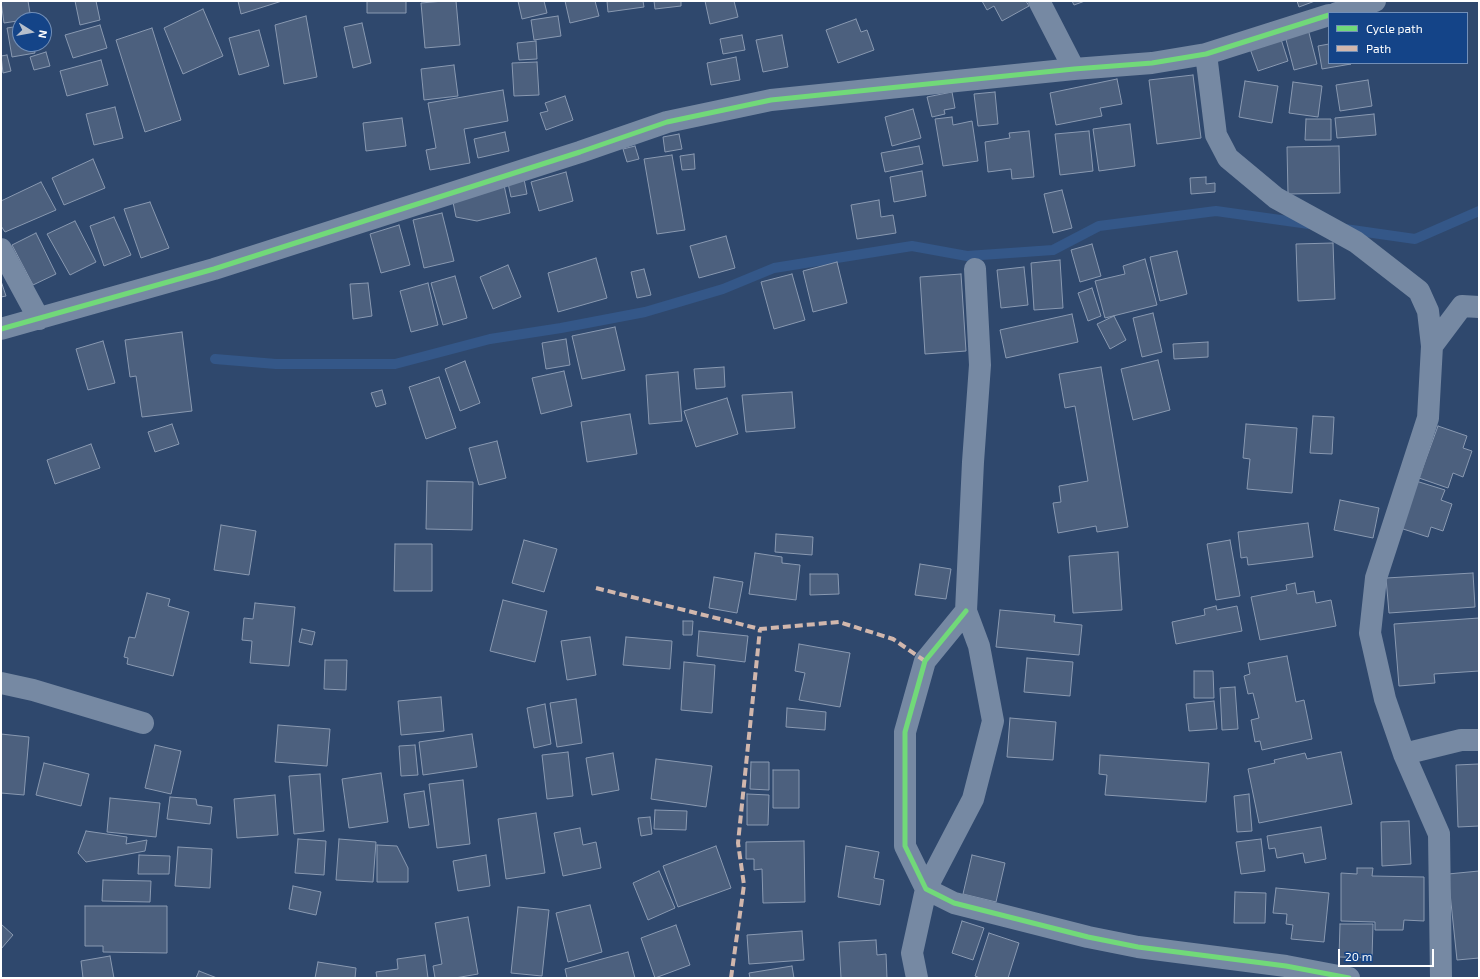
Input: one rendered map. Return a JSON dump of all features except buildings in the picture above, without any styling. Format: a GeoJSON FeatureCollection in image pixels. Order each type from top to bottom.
{"type":"FeatureCollection","features":[{"type":"Feature","properties":{"kind":"street"},"geometry":{"type":"LineString","coordinates":[[1039,1],[1074,69]]}},
{"type":"Feature","properties":{"kind":"street"},"geometry":{"type":"LineString","coordinates":[[1340,12],[1375,1]]}},
{"type":"Feature","properties":{"kind":"street"},"geometry":{"type":"LineString","coordinates":[[1,329],[214,269],[580,152],[666,122],[771,100],[1074,69],[1152,63],[1206,54],[1328,15]]}},
{"type":"Feature","properties":{"kind":"street"},"geometry":{"type":"LineString","coordinates":[[1206,54],[1216,135],[1228,158],[1276,198],[1356,242],[1419,291],[1428,311],[1432,346],[1428,418],[1376,578],[1370,633],[1384,699],[1404,754],[1439,834],[1441,978]]}},
{"type":"Feature","properties":{"kind":"street"},"geometry":{"type":"LineString","coordinates":[[1,249],[40,319]]}},
{"type":"Feature","properties":{"kind":"street"},"geometry":{"type":"LineString","coordinates":[[917,978],[912,952],[926,889],[973,799],[993,722],[979,646],[966,611],[973,462],[980,365],[975,269]]}},
{"type":"Feature","properties":{"kind":"street"},"geometry":{"type":"LineString","coordinates":[[1432,346],[1462,306],[1479,307]]}},
{"type":"Feature","properties":{"kind":"street"},"geometry":{"type":"LineString","coordinates":[[966,611],[925,661],[905,732],[905,846],[926,889],[954,903],[1088,937],[1138,947],[1286,966],[1349,978]]}},
{"type":"Feature","properties":{"kind":"street"},"geometry":{"type":"LineString","coordinates":[[1,683],[33,690],[144,723]]}},
{"type":"Feature","properties":{"kind":"street"},"geometry":{"type":"LineString","coordinates":[[1404,754],[1461,740],[1479,740]]}},
{"type":"Feature","properties":{"kind":"waterway"},"geometry":{"type":"LineString","coordinates":[[215,359],[276,364],[395,364],[490,339],[561,328],[645,312],[723,289],[774,268],[912,246],[967,256],[1053,250],[1099,226],[1216,211],[1309,224]]}},
{"type":"Feature","properties":{"kind":"waterway"},"geometry":{"type":"LineString","coordinates":[[1345,229],[1415,239],[1479,211]]}},
{"type":"Feature","properties":{"kind":"marked path"},"geometry":{"type":"LineString","coordinates":[[596,588],[760,629],[839,622],[893,639],[925,661]]}},
{"type":"Feature","properties":{"kind":"marked path"},"geometry":{"type":"LineString","coordinates":[[731,978],[744,885],[738,843],[760,629]]}},
{"type":"Feature","properties":{"kind":"cycle path"},"geometry":{"type":"LineString","coordinates":[[1,329],[214,269],[580,152],[667,122],[771,100],[1074,69],[1152,63],[1206,54],[1328,15]]}},
{"type":"Feature","properties":{"kind":"cycle path"},"geometry":{"type":"LineString","coordinates":[[966,611],[925,661],[905,732],[905,846],[926,889],[954,903],[1088,937],[1138,947],[1286,966],[1349,978]]}}]}
